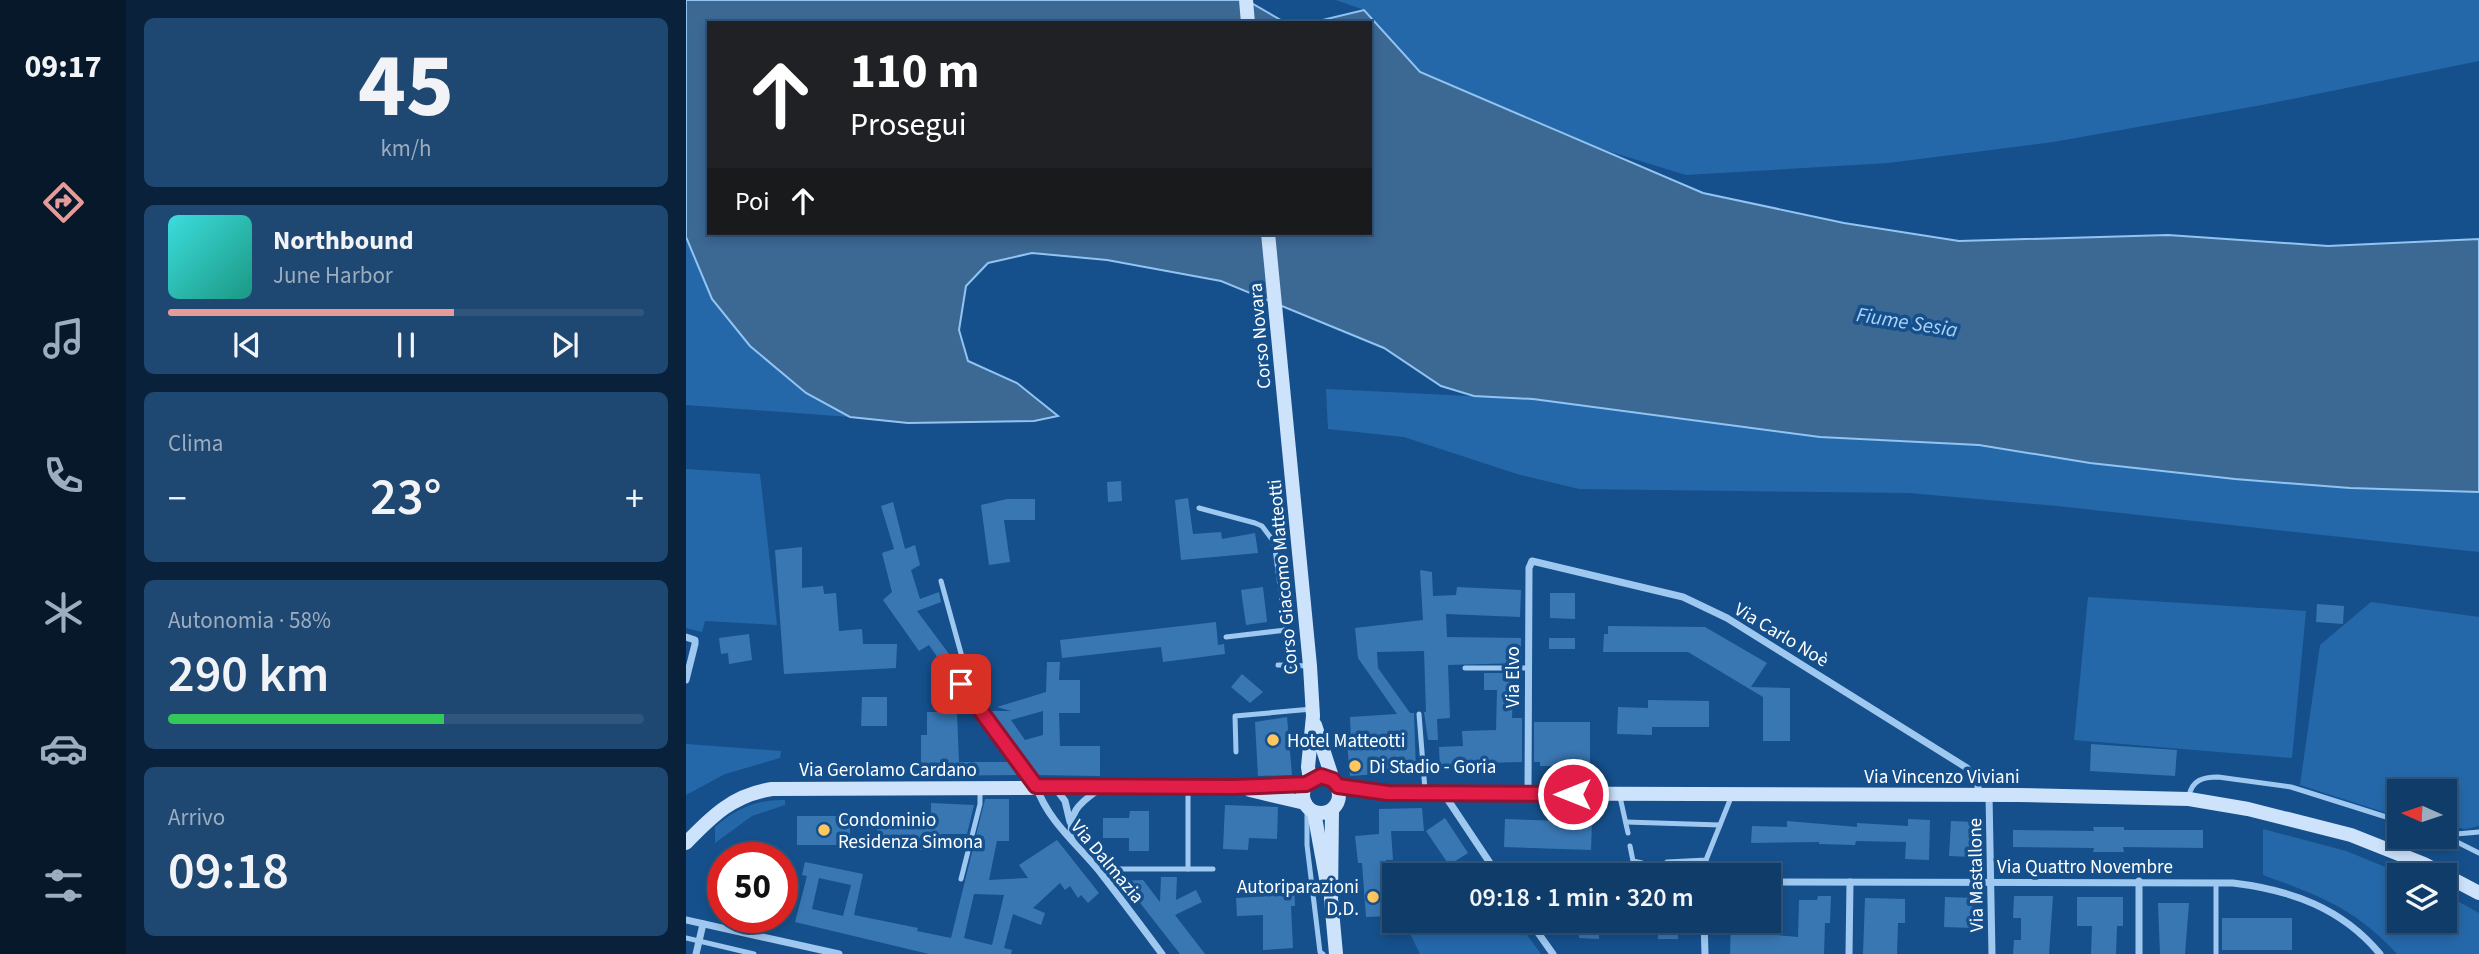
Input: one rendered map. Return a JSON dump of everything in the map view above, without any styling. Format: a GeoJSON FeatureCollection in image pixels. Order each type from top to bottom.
{"type":"FeatureCollection","features":[{"type":"Feature","properties":{"kind":"main road"},"geometry":{"type":"LineString","coordinates":[[1246,0],[1248,21]]}},
{"type":"Feature","properties":{"kind":"main road","name":"Corso Novara"},"geometry":{"type":"LineString","coordinates":[[1268,235],[1287,435]]}},
{"type":"Feature","properties":{"kind":"main road","name":"Corso Giacomo Matteotti"},"geometry":{"type":"LineString","coordinates":[[1287,435],[1310,666],[1312,713],[1308,782]]}},
{"type":"Feature","properties":{"kind":"main road","name":"Corso Giacomo Matteotti"},"geometry":{"type":"LineString","coordinates":[[1312,713],[1335,783]]}},
{"type":"Feature","properties":{"kind":"main road"},"geometry":{"type":"LineString","coordinates":[[1331,900],[1303,792],[1308,782],[1321,776],[1335,783],[1331,900],[1336,954]]}},
{"type":"Feature","properties":{"kind":"main road","name":"Via Gerolamo Cardano"},"geometry":{"type":"LineString","coordinates":[[686,843],[724,806],[757,791],[790,788],[1234,787],[1308,782]]}},
{"type":"Feature","properties":{"kind":"main road","name":"Via Vincenzo Viviani"},"geometry":{"type":"LineString","coordinates":[[1335,783],[1388,793],[1984,795],[2189,799],[2248,809],[2351,835],[2424,863],[2479,893]]}},
{"type":"Feature","properties":{"kind":"main road","name":"Via Gerolamo Cardano"},"geometry":{"type":"LineString","coordinates":[[1234,787],[1309,807]]}},
{"type":"Feature","properties":{"kind":"main road","name":"Via Vincenzo Viviani"},"geometry":{"type":"LineString","coordinates":[[1335,806],[1388,793]]}},
{"type":"Feature","properties":{"kind":"main road"},"geometry":{"type":"LineString","coordinates":[[1309,807],[1324,813],[1335,806]]}},
{"type":"Feature","properties":{"kind":"street","name":"Via Elvo"},"geometry":{"type":"LineString","coordinates":[[1528,793],[1529,568],[1532,561]]}},
{"type":"Feature","properties":{"kind":"street","name":"Via Carlo Noè"},"geometry":{"type":"LineString","coordinates":[[1532,561],[1683,597],[1727,618],[1966,768],[1984,795]]}},
{"type":"Feature","properties":{"kind":"street"},"geometry":{"type":"LineString","coordinates":[[686,637],[695,640],[695,644],[686,680]]}},
{"type":"Feature","properties":{"kind":"street","name":"Via Dalmazia"},"geometry":{"type":"LineString","coordinates":[[961,684],[1036,786],[1054,822],[1102,875],[1163,954]]}},
{"type":"Feature","properties":{"kind":"street"},"geometry":{"type":"LineString","coordinates":[[1055,786],[1065,801],[1072,839]]}},
{"type":"Feature","properties":{"kind":"street"},"geometry":{"type":"LineString","coordinates":[[1070,823],[1074,809],[1104,786]]}},
{"type":"Feature","properties":{"kind":"street"},"geometry":{"type":"LineString","coordinates":[[1443,793],[1490,863]]}},
{"type":"Feature","properties":{"kind":"street","name":"Via Mastallone"},"geometry":{"type":"LineString","coordinates":[[1984,795],[1992,881],[1992,954]]}},
{"type":"Feature","properties":{"kind":"street"},"geometry":{"type":"LineString","coordinates":[[2139,881],[2139,954]]}},
{"type":"Feature","properties":{"kind":"street","name":"Via Quattro Novembre"},"geometry":{"type":"LineString","coordinates":[[1781,882],[2139,881],[2216,883],[2276,890],[2323,907],[2344,919],[2380,954]]}},
{"type":"Feature","properties":{"kind":"street"},"geometry":{"type":"LineString","coordinates":[[1849,954],[1850,882]]}},
{"type":"Feature","properties":{"kind":"street"},"geometry":{"type":"LineString","coordinates":[[686,920],[803,950],[839,954]]}},
{"type":"Feature","properties":{"kind":"street"},"geometry":{"type":"LineString","coordinates":[[696,954],[703,924]]}},
{"type":"Feature","properties":{"kind":"street"},"geometry":{"type":"LineString","coordinates":[[1538,933],[1553,954]]}},
{"type":"Feature","properties":{"kind":"street"},"geometry":{"type":"LineString","coordinates":[[1704,933],[1704,954]]}},
{"type":"Feature","properties":{"kind":"lane"},"geometry":{"type":"LineString","coordinates":[[1199,508],[1255,523],[1267,531],[1277,559],[1291,667]]}},
{"type":"Feature","properties":{"kind":"lane"},"geometry":{"type":"LineString","coordinates":[[941,581],[967,675],[961,684]]}},
{"type":"Feature","properties":{"kind":"lane"},"geometry":{"type":"LineString","coordinates":[[1226,637],[1286,630]]}},
{"type":"Feature","properties":{"kind":"lane"},"geometry":{"type":"LineString","coordinates":[[1278,665],[1310,666]]}},
{"type":"Feature","properties":{"kind":"lane"},"geometry":{"type":"LineString","coordinates":[[1465,668],[1528,668]]}},
{"type":"Feature","properties":{"kind":"lane"},"geometry":{"type":"LineString","coordinates":[[1236,752],[1235,716],[1312,713]]}},
{"type":"Feature","properties":{"kind":"lane"},"geometry":{"type":"LineString","coordinates":[[1419,715],[1425,793]]}},
{"type":"Feature","properties":{"kind":"lane"},"geometry":{"type":"LineString","coordinates":[[2189,799],[2190,788],[2196,782],[2207,777],[2218,777],[2291,787],[2387,817]]}},
{"type":"Feature","properties":{"kind":"lane"},"geometry":{"type":"LineString","coordinates":[[961,879],[980,804],[980,787]]}},
{"type":"Feature","properties":{"kind":"lane"},"geometry":{"type":"LineString","coordinates":[[1188,787],[1188,869]]}},
{"type":"Feature","properties":{"kind":"lane"},"geometry":{"type":"LineString","coordinates":[[1619,794],[1628,833]]}},
{"type":"Feature","properties":{"kind":"lane"},"geometry":{"type":"LineString","coordinates":[[1706,863],[1733,794]]}},
{"type":"Feature","properties":{"kind":"lane"},"geometry":{"type":"LineString","coordinates":[[1309,807],[1307,845],[1320,952],[1323,954]]}},
{"type":"Feature","properties":{"kind":"lane"},"geometry":{"type":"LineString","coordinates":[[1626,822],[1720,825]]}},
{"type":"Feature","properties":{"kind":"lane"},"geometry":{"type":"LineString","coordinates":[[2457,834],[2479,832]]}},
{"type":"Feature","properties":{"kind":"lane"},"geometry":{"type":"LineString","coordinates":[[2457,841],[2479,853]]}},
{"type":"Feature","properties":{"kind":"lane"},"geometry":{"type":"LineString","coordinates":[[1630,846],[1633,861],[1642,863]]}},
{"type":"Feature","properties":{"kind":"lane"},"geometry":{"type":"LineString","coordinates":[[1667,862],[1706,860]]}},
{"type":"Feature","properties":{"kind":"lane"},"geometry":{"type":"LineString","coordinates":[[1102,875],[1110,869],[1213,869]]}},
{"type":"Feature","properties":{"kind":"lane"},"geometry":{"type":"LineString","coordinates":[[2216,883],[2216,954]]}},
{"type":"Feature","properties":{"kind":"lane"},"geometry":{"type":"LineString","coordinates":[[686,938],[754,954]]}},
{"type":"Feature","properties":{"kind":"shaded area"},"geometry":{"type":"Polygon","coordinates":[[[1336,0],[2479,0],[2479,61],[2262,105],[2053,142],[1888,163],[1686,175],[1585,144],[1420,72],[1364,10],[1336,0]]]}},
{"type":"Feature","properties":{"kind":"shaded area"},"geometry":{"type":"Polygon","coordinates":[[[686,237],[712,299],[806,393],[850,417],[686,405],[686,237]]]}},
{"type":"Feature","properties":{"kind":"shaded area"},"geometry":{"type":"Polygon","coordinates":[[[1326,389],[1533,399],[1820,437],[1979,445],[2090,463],[2235,479],[2350,488],[2479,492],[2479,552],[2057,506],[1909,493],[1579,489],[1517,474],[1404,437],[1328,429],[1326,389]]]}},
{"type":"Feature","properties":{"kind":"shaded area"},"geometry":{"type":"Polygon","coordinates":[[[686,469],[760,474],[777,625],[705,621],[702,632],[686,628],[686,469]]]}},
{"type":"Feature","properties":{"kind":"shaded area"},"geometry":{"type":"Polygon","coordinates":[[[2088,597],[2306,611],[2292,758],[2074,740],[2088,597]]]}},
{"type":"Feature","properties":{"kind":"shaded area"},"geometry":{"type":"Polygon","coordinates":[[[2371,602],[2479,617],[2479,826],[2465,829],[2457,827],[2457,779],[2387,779],[2387,813],[2300,785],[2320,645],[2371,602]]]}},
{"type":"Feature","properties":{"kind":"shaded area"},"geometry":{"type":"Polygon","coordinates":[[[686,744],[781,751],[780,758],[725,774],[686,795],[686,744]]]}},
{"type":"Feature","properties":{"kind":"shaded area"},"geometry":{"type":"Polygon","coordinates":[[[785,800],[785,805],[752,816],[715,842],[715,827],[731,815],[747,806],[785,800]]]}},
{"type":"Feature","properties":{"kind":"shaded area"},"geometry":{"type":"Polygon","coordinates":[[[2263,829],[2346,851],[2387,868],[2387,933],[2457,933],[2457,901],[2479,913],[2479,954],[2397,954],[2366,925],[2336,905],[2263,875],[2263,829]]]}},
{"type":"Feature","properties":{"kind":"shaded area"},"geometry":{"type":"Polygon","coordinates":[[[1410,933],[1526,933],[1541,954],[1420,954],[1410,933]]]}},
{"type":"Feature","properties":{"kind":"water","name":"Fiume Sesia"},"geometry":{"type":"Polygon","coordinates":[[[686,0],[1246,0],[1283,21],[707,21],[707,235],[1372,235],[1372,21],[1318,21],[1364,10],[1420,72],[1703,193],[1844,223],[1959,241],[2168,235],[2328,246],[2479,239],[2479,492],[2350,488],[2235,479],[2090,463],[1979,445],[1820,437],[1533,399],[1474,396],[1441,386],[1384,348],[1221,281],[1107,260],[1032,253],[988,263],[966,286],[959,330],[968,361],[1017,383],[1058,416],[1034,421],[908,423],[850,417],[806,393],[750,346],[712,299],[686,237],[686,0]]]}},
{"type":"Feature","properties":{"kind":"building"},"geometry":{"type":"Polygon","coordinates":[[[1121,481],[1122,501],[1108,502],[1107,482],[1121,481]]]}},
{"type":"Feature","properties":{"kind":"building"},"geometry":{"type":"Polygon","coordinates":[[[1188,498],[1193,534],[1221,532],[1222,539],[1255,533],[1258,553],[1181,560],[1175,500],[1188,498]]]}},
{"type":"Feature","properties":{"kind":"building"},"geometry":{"type":"Polygon","coordinates":[[[1007,499],[1035,499],[1035,520],[1004,520],[1010,562],[989,565],[981,505],[1007,499]]]}},
{"type":"Feature","properties":{"kind":"building"},"geometry":{"type":"Polygon","coordinates":[[[893,502],[905,549],[915,545],[920,565],[911,570],[920,599],[939,592],[941,602],[917,611],[958,666],[949,674],[929,645],[919,651],[883,600],[892,592],[882,553],[894,549],[881,506],[893,502]]]}},
{"type":"Feature","properties":{"kind":"building"},"geometry":{"type":"Polygon","coordinates":[[[802,547],[802,588],[823,586],[824,594],[836,593],[839,631],[862,629],[863,644],[897,644],[896,668],[784,674],[775,550],[802,547]]]}},
{"type":"Feature","properties":{"kind":"building"},"geometry":{"type":"Polygon","coordinates":[[[1420,570],[1432,572],[1433,596],[1456,595],[1457,587],[1521,590],[1520,617],[1446,614],[1447,637],[1521,638],[1521,663],[1448,665],[1450,718],[1437,719],[1438,740],[1428,740],[1424,712],[1424,651],[1377,652],[1378,668],[1410,713],[1414,713],[1416,771],[1350,776],[1347,743],[1351,742],[1350,717],[1397,714],[1358,658],[1355,628],[1423,620],[1420,570]]]}},
{"type":"Feature","properties":{"kind":"building"},"geometry":{"type":"Polygon","coordinates":[[[1263,587],[1267,622],[1246,625],[1241,590],[1263,587]]]}},
{"type":"Feature","properties":{"kind":"building"},"geometry":{"type":"Polygon","coordinates":[[[1550,593],[1575,593],[1575,619],[1550,618],[1550,593]]]}},
{"type":"Feature","properties":{"kind":"building"},"geometry":{"type":"Polygon","coordinates":[[[2317,604],[2344,606],[2343,624],[2316,622],[2317,604]]]}},
{"type":"Feature","properties":{"kind":"building"},"geometry":{"type":"Polygon","coordinates":[[[1216,622],[1218,645],[1224,644],[1225,654],[1163,662],[1161,647],[1062,658],[1060,640],[1216,622]]]}},
{"type":"Feature","properties":{"kind":"building"},"geometry":{"type":"Polygon","coordinates":[[[1608,626],[1705,627],[1767,663],[1751,687],[1790,688],[1790,741],[1763,741],[1763,697],[1688,652],[1603,652],[1604,634],[1608,634],[1608,626]]]}},
{"type":"Feature","properties":{"kind":"building"},"geometry":{"type":"Polygon","coordinates":[[[749,634],[752,660],[729,664],[728,653],[721,654],[719,638],[749,634]]]}},
{"type":"Feature","properties":{"kind":"building"},"geometry":{"type":"Polygon","coordinates":[[[1549,638],[1575,638],[1575,649],[1549,649],[1549,638]]]}},
{"type":"Feature","properties":{"kind":"building"},"geometry":{"type":"Polygon","coordinates":[[[1047,662],[1060,662],[1059,680],[1080,680],[1080,713],[1059,713],[1060,746],[1100,746],[1100,776],[1036,775],[991,711],[1011,711],[997,707],[1046,692],[1047,662]],[[1043,711],[1011,720],[1025,740],[1043,735],[1043,711]]]}},
{"type":"Feature","properties":{"kind":"building"},"geometry":{"type":"Polygon","coordinates":[[[1484,673],[1519,673],[1519,691],[1513,690],[1512,718],[1522,718],[1522,762],[1479,763],[1479,767],[1440,769],[1439,747],[1463,746],[1462,731],[1496,730],[1497,690],[1484,690],[1484,673]]]}},
{"type":"Feature","properties":{"kind":"building"},"geometry":{"type":"Polygon","coordinates":[[[1242,674],[1263,692],[1250,703],[1231,687],[1242,674]]]}},
{"type":"Feature","properties":{"kind":"building"},"geometry":{"type":"Polygon","coordinates":[[[862,697],[887,697],[887,726],[861,726],[862,697]]]}},
{"type":"Feature","properties":{"kind":"building"},"geometry":{"type":"Polygon","coordinates":[[[1648,700],[1709,701],[1709,727],[1652,727],[1652,735],[1617,734],[1618,707],[1648,708],[1648,700]]]}},
{"type":"Feature","properties":{"kind":"building"},"geometry":{"type":"Polygon","coordinates":[[[927,712],[957,712],[959,762],[1011,762],[1020,775],[921,776],[921,735],[927,735],[927,712]]]}},
{"type":"Feature","properties":{"kind":"building","name":"Hotel Matteotti"},"geometry":{"type":"Polygon","coordinates":[[[1287,717],[1292,775],[1258,776],[1255,722],[1287,717]]]}},
{"type":"Feature","properties":{"kind":"building"},"geometry":{"type":"Polygon","coordinates":[[[1534,722],[1590,722],[1590,766],[1540,766],[1540,762],[1534,762],[1534,722]]]}},
{"type":"Feature","properties":{"kind":"building"},"geometry":{"type":"Polygon","coordinates":[[[2091,744],[2177,750],[2175,776],[2090,771],[2091,744]]]}},
{"type":"Feature","properties":{"kind":"building"},"geometry":{"type":"Polygon","coordinates":[[[985,799],[1009,799],[1009,841],[997,841],[989,880],[1028,878],[1019,865],[1057,840],[1099,893],[1088,903],[1081,895],[1078,898],[1070,886],[1065,890],[1060,883],[1033,908],[1045,913],[1041,925],[1013,914],[1004,948],[1012,950],[1011,954],[929,954],[798,923],[798,910],[807,876],[802,875],[805,862],[863,874],[854,915],[918,928],[917,931],[951,938],[985,799]],[[819,878],[812,909],[843,916],[851,885],[819,878]],[[974,894],[964,938],[992,945],[1004,895],[974,894]]]}},
{"type":"Feature","properties":{"kind":"building"},"geometry":{"type":"Polygon","coordinates":[[[931,803],[974,805],[967,834],[941,834],[941,839],[925,836],[925,850],[877,851],[877,815],[931,814],[931,803]]]}},
{"type":"Feature","properties":{"kind":"building"},"geometry":{"type":"Polygon","coordinates":[[[1225,805],[1278,807],[1277,839],[1249,838],[1248,850],[1223,849],[1225,805]]]}},
{"type":"Feature","properties":{"kind":"building"},"geometry":{"type":"Polygon","coordinates":[[[1422,808],[1424,831],[1391,831],[1393,860],[1382,863],[1382,916],[1366,917],[1362,863],[1358,863],[1355,836],[1379,834],[1379,809],[1422,808]]]}},
{"type":"Feature","properties":{"kind":"building"},"geometry":{"type":"Polygon","coordinates":[[[1130,811],[1149,811],[1149,851],[1129,851],[1129,838],[1103,838],[1103,818],[1129,818],[1130,811]]]}},
{"type":"Feature","properties":{"kind":"building","name":"Condominio Residenza Simona"},"geometry":{"type":"Polygon","coordinates":[[[797,816],[850,816],[850,845],[798,845],[797,816]]]}},
{"type":"Feature","properties":{"kind":"building"},"geometry":{"type":"Polygon","coordinates":[[[1445,818],[1468,853],[1448,863],[1426,831],[1445,818]]]}},
{"type":"Feature","properties":{"kind":"building"},"geometry":{"type":"Polygon","coordinates":[[[1505,819],[1592,822],[1591,850],[1504,847],[1505,819]]]}},
{"type":"Feature","properties":{"kind":"building"},"geometry":{"type":"Polygon","coordinates":[[[1908,819],[1930,820],[1929,860],[1905,859],[1906,842],[1856,841],[1855,845],[1819,842],[1751,843],[1752,826],[1787,827],[1787,821],[1857,827],[1857,823],[1908,826],[1908,819]]]}},
{"type":"Feature","properties":{"kind":"building"},"geometry":{"type":"Polygon","coordinates":[[[1951,821],[1973,822],[1971,857],[1949,856],[1951,821]]]}},
{"type":"Feature","properties":{"kind":"building"},"geometry":{"type":"Polygon","coordinates":[[[2093,827],[2124,827],[2124,830],[2203,830],[2203,848],[2123,847],[2124,852],[2093,852],[2094,848],[2013,847],[2013,830],[2094,831],[2093,827]]]}},
{"type":"Feature","properties":{"kind":"building"},"geometry":{"type":"Polygon","coordinates":[[[1161,877],[1177,877],[1176,900],[1196,890],[1202,902],[1175,915],[1205,954],[1180,954],[1123,881],[1143,880],[1160,902],[1161,877]]]}},
{"type":"Feature","properties":{"kind":"building"},"geometry":{"type":"Polygon","coordinates":[[[1294,880],[1295,906],[1291,906],[1293,948],[1263,950],[1263,915],[1237,916],[1236,898],[1271,896],[1271,881],[1294,880]]]}},
{"type":"Feature","properties":{"kind":"building"},"geometry":{"type":"Polygon","coordinates":[[[1818,896],[1831,896],[1830,923],[1825,923],[1824,954],[1730,954],[1731,933],[1798,937],[1799,900],[1817,900],[1818,896]]]}},
{"type":"Feature","properties":{"kind":"building"},"geometry":{"type":"Polygon","coordinates":[[[2014,896],[2053,896],[2049,954],[2013,954],[2014,940],[2021,940],[2021,918],[2013,918],[2014,896]]]}},
{"type":"Feature","properties":{"kind":"building"},"geometry":{"type":"Polygon","coordinates":[[[1945,897],[1973,898],[1972,928],[1944,927],[1945,897]]]}},
{"type":"Feature","properties":{"kind":"building"},"geometry":{"type":"Polygon","coordinates":[[[2077,897],[2123,897],[2123,926],[2117,926],[2116,954],[2091,954],[2092,926],[2077,926],[2077,897]]]}},
{"type":"Feature","properties":{"kind":"building"},"geometry":{"type":"Polygon","coordinates":[[[1865,898],[1905,899],[1905,923],[1898,923],[1897,954],[1863,954],[1865,898]]]}},
{"type":"Feature","properties":{"kind":"building"},"geometry":{"type":"Polygon","coordinates":[[[2158,903],[2189,903],[2185,954],[2160,954],[2158,903]]]}},
{"type":"Feature","properties":{"kind":"building"},"geometry":{"type":"Polygon","coordinates":[[[2222,918],[2292,918],[2292,950],[2222,950],[2222,918]]]}},
{"type":"Feature","properties":{"kind":"building"},"geometry":{"type":"Polygon","coordinates":[[[1579,933],[1599,933],[1599,939],[1579,938],[1579,933]]]}},
{"type":"Feature","properties":{"kind":"building"},"geometry":{"type":"Polygon","coordinates":[[[1628,933],[1678,933],[1678,939],[1658,939],[1658,934],[1628,933]]]}},
{"type":"Feature","properties":{"kind":"place","name":"Hotel Matteotti"},"geometry":{"type":"Point","coordinates":[1273,740]}},
{"type":"Feature","properties":{"kind":"place","name":"Di Stadio - Goria"},"geometry":{"type":"Point","coordinates":[1355,766]}},
{"type":"Feature","properties":{"kind":"place","name":"Condominio Residenza Simona"},"geometry":{"type":"Point","coordinates":[824,830]}},
{"type":"Feature","properties":{"kind":"place","name":"Autoriparazioni D.D."},"geometry":{"type":"Point","coordinates":[1373,897]}},
{"type":"Feature","properties":{"kind":"route"},"geometry":{"type":"LineString","coordinates":[[961,684],[1036,786],[1234,787],[1306,784],[1313,778],[1325,776],[1338,786],[1388,793],[1573,794]]}}]}
